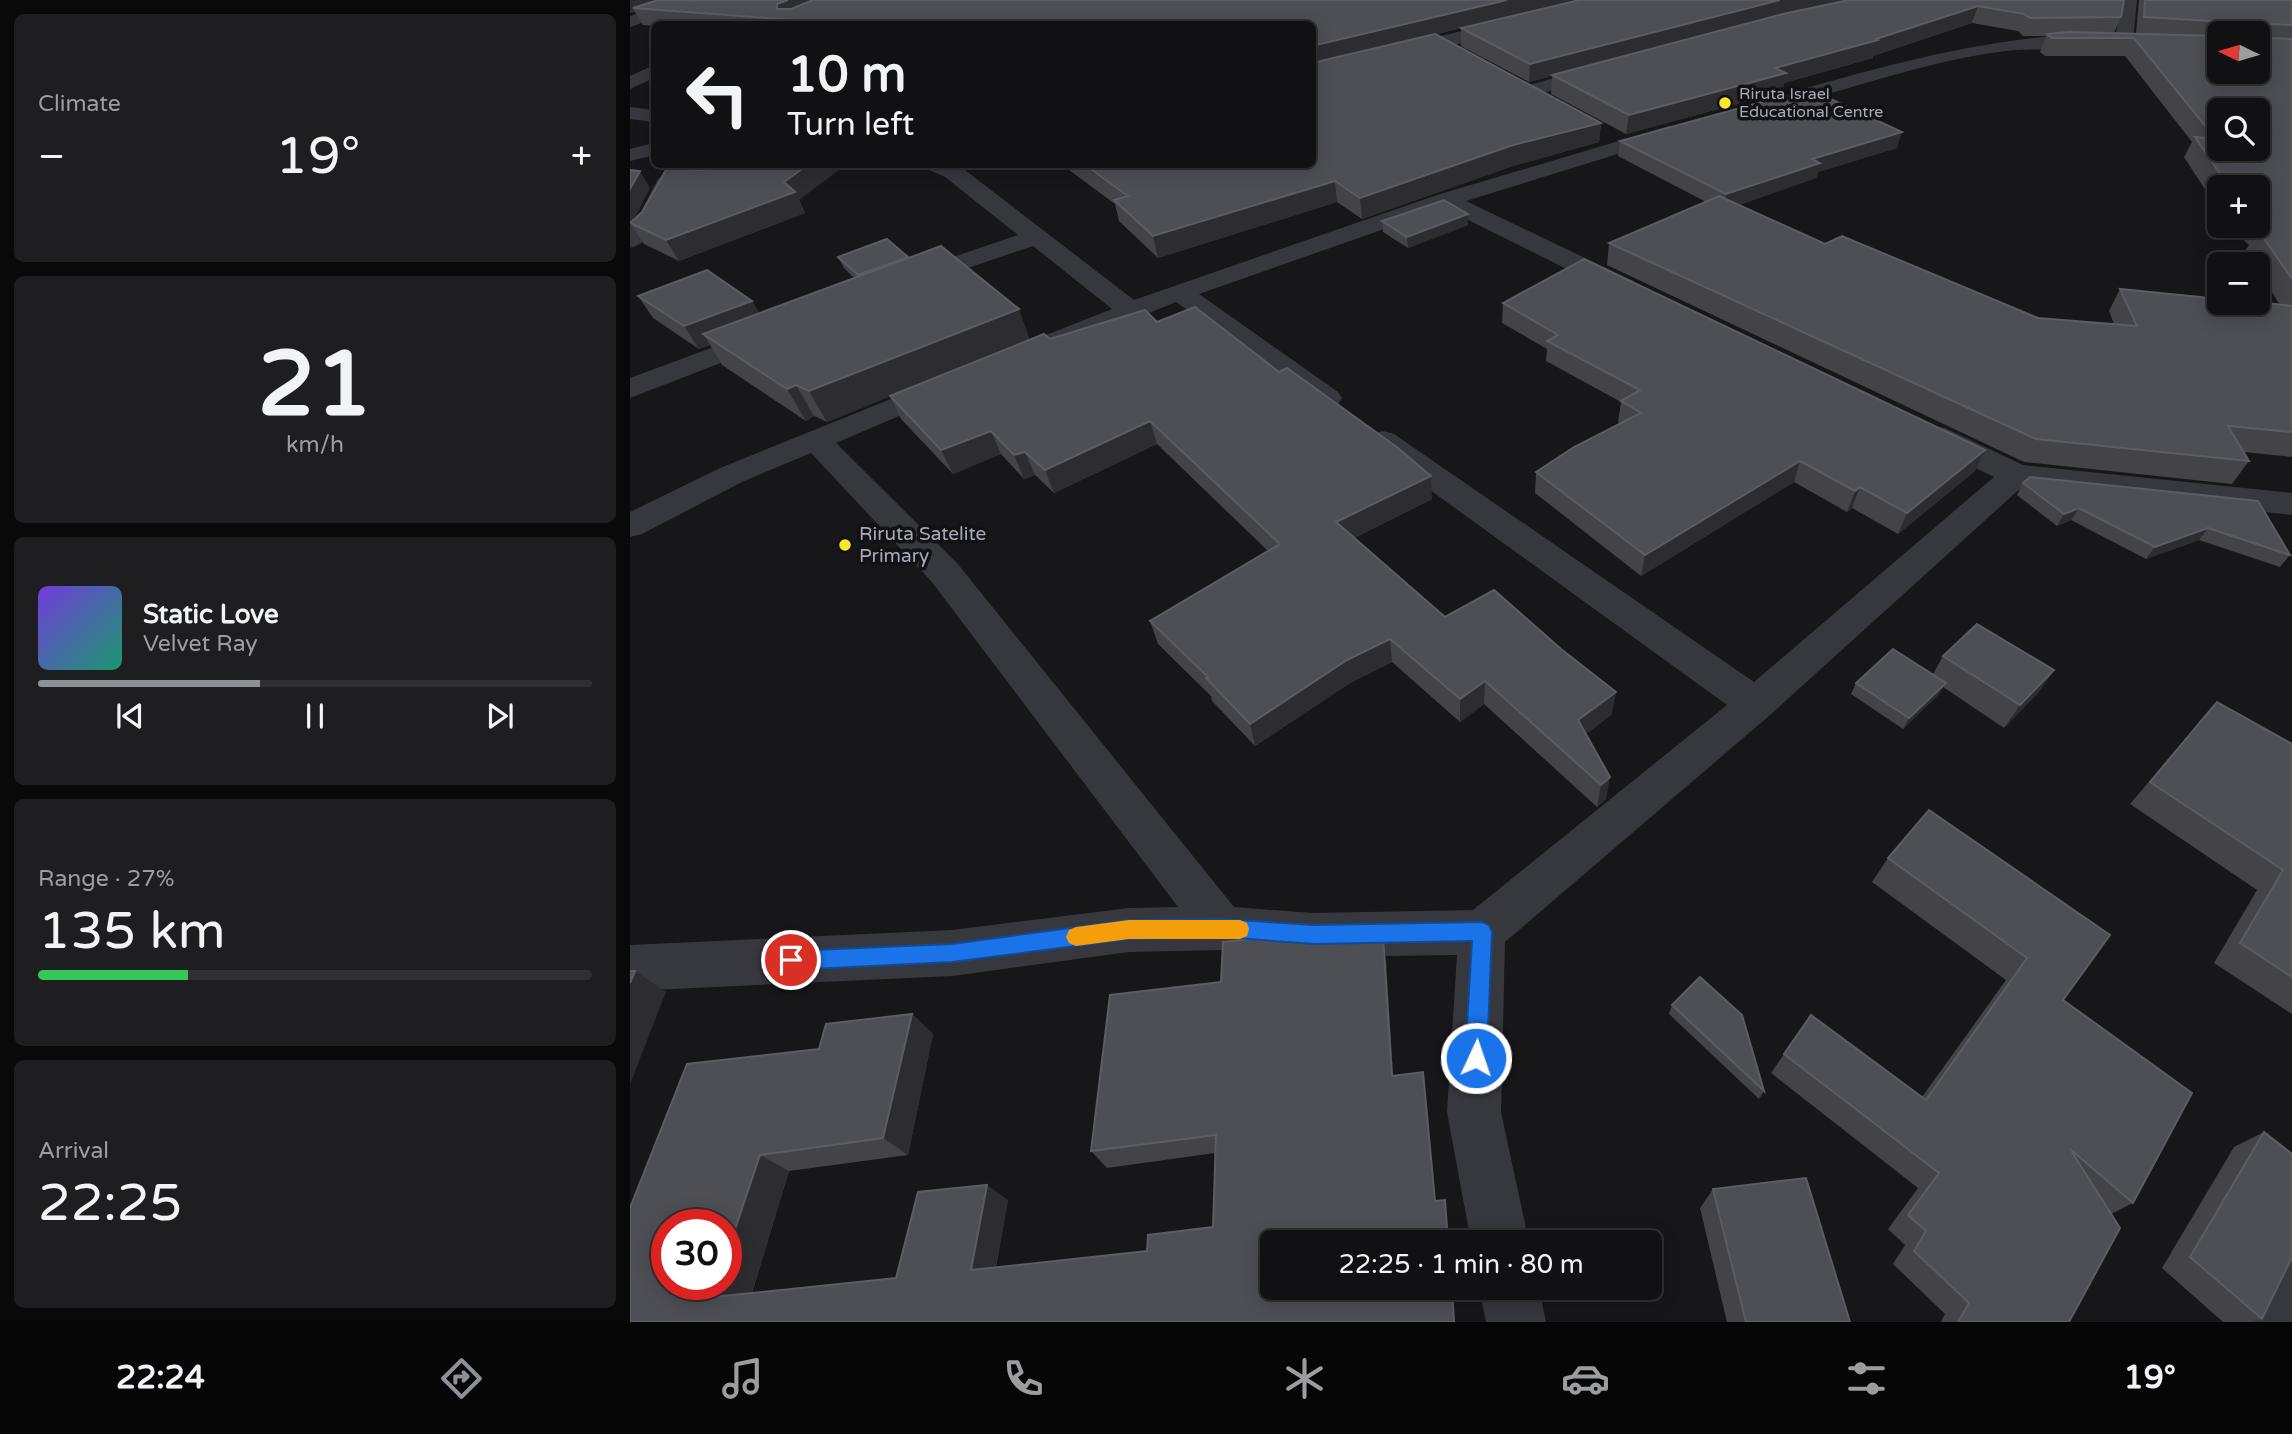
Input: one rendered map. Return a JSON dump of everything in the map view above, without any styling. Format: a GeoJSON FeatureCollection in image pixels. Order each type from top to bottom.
{"type":"FeatureCollection","features":[{"type":"Feature","properties":{"kind":"street"},"geometry":{"type":"LineString","coordinates":[[630,22],[673,7],[702,11],[738,0]]}},
{"type":"Feature","properties":{"kind":"street"},"geometry":{"type":"LineString","coordinates":[[1316,73],[1587,7],[1599,0]]}},
{"type":"Feature","properties":{"kind":"street"},"geometry":{"type":"LineString","coordinates":[[2124,41],[2129,0]]}},
{"type":"Feature","properties":{"kind":"street"},"geometry":{"type":"LineString","coordinates":[[1743,111],[1967,50],[2044,41],[2151,43]]}},
{"type":"Feature","properties":{"kind":"street"},"geometry":{"type":"LineString","coordinates":[[1438,43],[1461,55]]}},
{"type":"Feature","properties":{"kind":"street"},"geometry":{"type":"LineString","coordinates":[[1528,92],[1621,67]]}},
{"type":"Feature","properties":{"kind":"street"},"geometry":{"type":"LineString","coordinates":[[630,83],[651,72]]}},
{"type":"Feature","properties":{"kind":"street"},"geometry":{"type":"LineString","coordinates":[[1505,79],[1552,104]]}},
{"type":"Feature","properties":{"kind":"street"},"geometry":{"type":"LineString","coordinates":[[1017,357],[1179,292],[1445,200],[1690,126]]}},
{"type":"Feature","properties":{"kind":"street"},"geometry":{"type":"LineString","coordinates":[[1600,131],[1624,144]]}},
{"type":"Feature","properties":{"kind":"street"},"geometry":{"type":"LineString","coordinates":[[630,155],[651,150]]}},
{"type":"Feature","properties":{"kind":"street"},"geometry":{"type":"LineString","coordinates":[[630,241],[650,218],[666,184],[688,168]]}},
{"type":"Feature","properties":{"kind":"street"},"geometry":{"type":"LineString","coordinates":[[944,168],[953,172],[1130,310]]}},
{"type":"Feature","properties":{"kind":"street"},"geometry":{"type":"LineString","coordinates":[[1445,200],[1643,296]]}},
{"type":"Feature","properties":{"kind":"street"},"geometry":{"type":"LineString","coordinates":[[884,290],[1037,237]]}},
{"type":"Feature","properties":{"kind":"street"},"geometry":{"type":"LineString","coordinates":[[1179,292],[1756,704]]}},
{"type":"Feature","properties":{"kind":"street"},"geometry":{"type":"LineString","coordinates":[[630,390],[664,374],[784,329]]}},
{"type":"Feature","properties":{"kind":"street"},"geometry":{"type":"LineString","coordinates":[[630,526],[732,475],[967,378]]}},
{"type":"Feature","properties":{"kind":"street"},"geometry":{"type":"LineString","coordinates":[[1906,422],[2016,475],[2292,504]]}},
{"type":"Feature","properties":{"kind":"street"},"geometry":{"type":"LineString","coordinates":[[816,440],[944,572],[1222,928]]}},
{"type":"Feature","properties":{"kind":"street"},"geometry":{"type":"LineString","coordinates":[[630,968],[952,953],[1129,930],[1222,928],[1314,935],[1482,932],[1756,704],[2016,475]]}},
{"type":"Feature","properties":{"kind":"street"},"geometry":{"type":"LineString","coordinates":[[1482,932],[1474,1112],[1498,1230]]}},
{"type":"Feature","properties":{"kind":"street"},"geometry":{"type":"LineString","coordinates":[[2266,1322],[2292,1271]]}},
{"type":"Feature","properties":{"kind":"street"},"geometry":{"type":"LineString","coordinates":[[1511,1300],[1516,1322]]}},
{"type":"Feature","properties":{"kind":"building"},"geometry":{"type":"Polygon","coordinates":[[[658,0],[788,0],[777,4],[777,9],[791,9],[813,0],[1507,0],[1316,45],[1316,21],[807,21],[633,8],[658,0]]]}},
{"type":"Feature","properties":{"kind":"building"},"geometry":{"type":"Polygon","coordinates":[[[1580,0],[1780,0],[1530,64],[1461,28],[1580,0]]]}},
{"type":"Feature","properties":{"kind":"building"},"geometry":{"type":"Polygon","coordinates":[[[1849,0],[2124,0],[2121,17],[2030,18],[2024,14],[1978,6],[1876,39],[1878,40],[1775,68],[1786,73],[1629,115],[1552,75],[1783,14],[1849,0]]]}},
{"type":"Feature","properties":{"kind":"building"},"geometry":{"type":"Polygon","coordinates":[[[2145,0],[2292,0],[2292,25],[2270,24],[2270,21],[2144,17],[2145,0]]]}},
{"type":"Feature","properties":{"kind":"building"},"geometry":{"type":"Polygon","coordinates":[[[2069,32],[2207,36],[2207,84],[2270,84],[2270,38],[2292,39],[2292,279],[2264,238],[2270,238],[2270,175],[2221,175],[2211,161],[2270,161],[2270,98],[2207,98],[2207,128],[2134,38],[2052,38],[2047,34],[2069,32]]]}},
{"type":"Feature","properties":{"kind":"building"},"geometry":{"type":"Polygon","coordinates":[[[1435,34],[1601,123],[1513,145],[1360,198],[1335,181],[1153,236],[1114,200],[1128,196],[1090,168],[1316,168],[1316,62],[1435,34]]]}},
{"type":"Feature","properties":{"kind":"building"},"geometry":{"type":"Polygon","coordinates":[[[1809,89],[1902,132],[1812,159],[1820,163],[1726,194],[1620,141],[1809,89]]]}},
{"type":"Feature","properties":{"kind":"building"},"geometry":{"type":"Polygon","coordinates":[[[2195,137],[2207,138],[2207,155],[2195,137]]]}},
{"type":"Feature","properties":{"kind":"building"},"geometry":{"type":"Polygon","coordinates":[[[667,168],[803,168],[784,182],[795,192],[666,240],[630,223],[642,212],[667,168]]]}},
{"type":"Feature","properties":{"kind":"building"},"geometry":{"type":"Polygon","coordinates":[[[630,170],[640,171],[630,189],[630,170]]]}},
{"type":"Feature","properties":{"kind":"building"},"geometry":{"type":"Polygon","coordinates":[[[1719,196],[1825,244],[1842,236],[2038,318],[2137,326],[2120,289],[2207,298],[2207,315],[2270,315],[2270,303],[2292,306],[2292,432],[2228,426],[2249,461],[2036,439],[1609,243],[1719,196]]]}},
{"type":"Feature","properties":{"kind":"building"},"geometry":{"type":"Polygon","coordinates":[[[1444,200],[1468,214],[1407,237],[1382,221],[1444,200]]]}},
{"type":"Feature","properties":{"kind":"building"},"geometry":{"type":"Polygon","coordinates":[[[887,239],[908,257],[858,275],[838,257],[887,239]]]}},
{"type":"Feature","properties":{"kind":"building"},"geometry":{"type":"Polygon","coordinates":[[[941,246],[1019,309],[809,391],[796,385],[787,389],[703,334],[941,246]]]}},
{"type":"Feature","properties":{"kind":"building"},"geometry":{"type":"Polygon","coordinates":[[[1584,259],[1985,450],[1907,513],[1860,487],[1855,491],[1800,461],[1645,555],[1536,472],[1574,447],[1641,413],[1621,401],[1640,390],[1547,341],[1558,335],[1503,303],[1584,259]]]}},
{"type":"Feature","properties":{"kind":"building"},"geometry":{"type":"Polygon","coordinates":[[[707,270],[752,301],[684,326],[638,296],[707,270]]]}},
{"type":"Feature","properties":{"kind":"building"},"geometry":{"type":"Polygon","coordinates":[[[1195,307],[1279,372],[1287,368],[1398,448],[1431,476],[1336,522],[1445,617],[1494,590],[1561,649],[1616,692],[1578,720],[1610,777],[1601,785],[1485,681],[1460,699],[1390,639],[1347,660],[1250,724],[1206,678],[1208,677],[1150,621],[1280,544],[1150,421],[1045,470],[1025,452],[1014,455],[991,431],[941,450],[890,396],[1044,334],[1050,339],[1145,310],[1157,322],[1195,307]]]}},
{"type":"Feature","properties":{"kind":"building"},"geometry":{"type":"Polygon","coordinates":[[[2030,477],[2258,501],[2290,555],[2208,528],[2155,547],[2079,508],[2064,514],[2023,483],[2030,477]]]}},
{"type":"Feature","properties":{"kind":"building"},"geometry":{"type":"Polygon","coordinates":[[[1977,624],[2054,670],[2020,705],[1943,656],[1977,624]]]}},
{"type":"Feature","properties":{"kind":"building"},"geometry":{"type":"Polygon","coordinates":[[[1893,649],[1946,683],[1909,718],[1856,683],[1893,649]]]}},
{"type":"Feature","properties":{"kind":"building"},"geometry":{"type":"Polygon","coordinates":[[[2217,702],[2292,744],[2292,977],[2240,943],[2283,870],[2150,782],[2217,702]]]}},
{"type":"Feature","properties":{"kind":"building"},"geometry":{"type":"Polygon","coordinates":[[[1929,810],[2110,935],[2063,1000],[2192,1093],[2133,1203],[2070,1149],[2120,1228],[2069,1322],[1958,1322],[1969,1303],[1914,1251],[1926,1231],[1908,1215],[1939,1173],[1784,1054],[1811,1015],[1926,1100],[2027,958],[1888,858],[1929,810]]]}},
{"type":"Feature","properties":{"kind":"building"},"geometry":{"type":"Polygon","coordinates":[[[1283,936],[1383,936],[1392,1076],[1423,1072],[1435,1201],[1445,1200],[1447,1230],[1260,1230],[1260,1300],[1453,1300],[1454,1322],[630,1322],[630,1208],[687,1064],[819,1049],[826,1024],[912,1014],[883,1138],[760,1155],[742,1209],[651,1209],[651,1300],[742,1300],[742,1294],[896,1278],[918,1192],[987,1185],[971,1270],[1147,1251],[1148,1235],[1213,1227],[1216,1135],[1091,1151],[1110,995],[1221,982],[1223,942],[1283,936]]]}},
{"type":"Feature","properties":{"kind":"building"},"geometry":{"type":"Polygon","coordinates":[[[1700,977],[1742,1015],[1764,1091],[1672,1005],[1700,977]]]}},
{"type":"Feature","properties":{"kind":"building"},"geometry":{"type":"Polygon","coordinates":[[[2264,1132],[2292,1154],[2292,1257],[2262,1319],[2190,1257],[2264,1132]]]}},
{"type":"Feature","properties":{"kind":"building"},"geometry":{"type":"Polygon","coordinates":[[[1806,1178],[1850,1322],[1746,1322],[1713,1189],[1806,1178]]]}},
{"type":"Feature","properties":{"kind":"slow traffic"},"geometry":{"type":"LineString","coordinates":[[1076,937],[1129,930],[1240,929]]}},
{"type":"Feature","properties":{"kind":"place","name":"Riruta Israel Educational Centre"},"geometry":{"type":"Point","coordinates":[1725,103]}},
{"type":"Feature","properties":{"kind":"place","name":"Riruta Satelite Primary"},"geometry":{"type":"Point","coordinates":[845,545]}},
{"type":"Feature","properties":{"kind":"route"},"geometry":{"type":"LineString","coordinates":[[791,960],[952,953],[1129,930],[1222,928],[1314,935],[1482,932],[1476,1058]]}}]}
